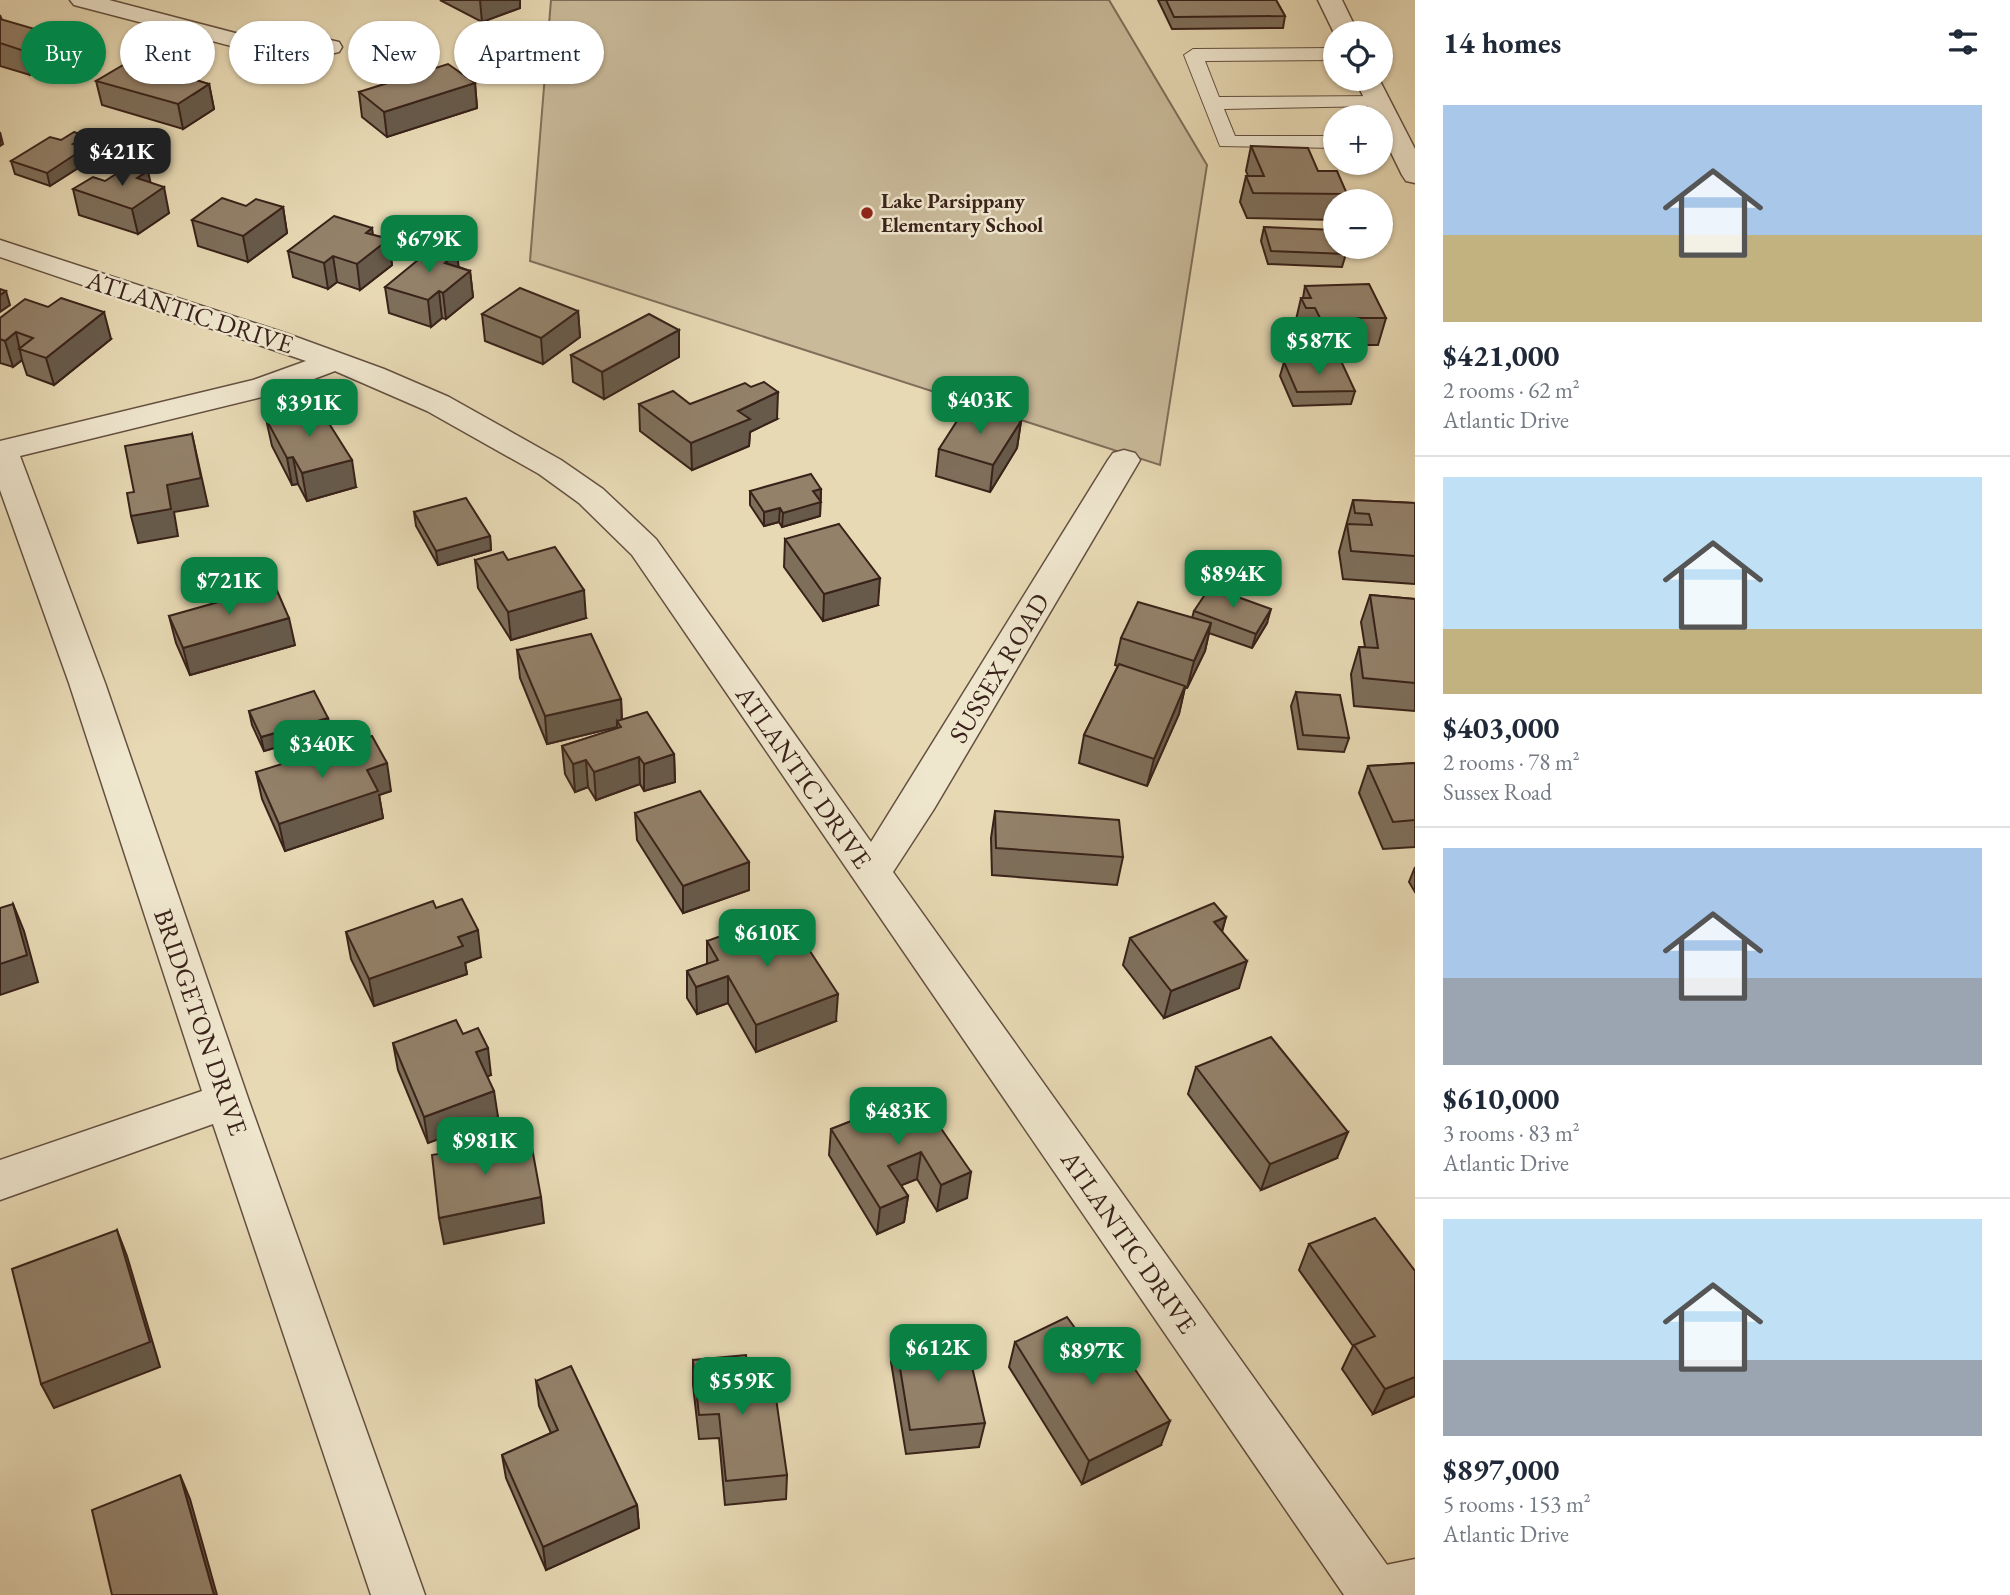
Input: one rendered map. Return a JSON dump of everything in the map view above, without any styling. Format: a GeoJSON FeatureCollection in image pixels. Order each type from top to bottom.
{"type":"FeatureCollection","features":[{"type":"Feature","properties":{"kind":"street"},"geometry":{"type":"LineString","coordinates":[[82,0],[229,40]]}},
{"type":"Feature","properties":{"kind":"street"},"geometry":{"type":"LineString","coordinates":[[1330,0],[1340,21]]}},
{"type":"Feature","properties":{"kind":"street"},"geometry":{"type":"LineString","coordinates":[[1393,116],[1415,115]]}},
{"type":"Feature","properties":{"kind":"street"},"geometry":{"type":"LineString","coordinates":[[1393,136],[1415,175]]}},
{"type":"Feature","properties":{"kind":"street","name":"ATLANTIC DRIVE"},"geometry":{"type":"LineString","coordinates":[[0,248],[373,374],[438,404],[550,467],[591,496],[644,547],[1375,1595]]}},
{"type":"Feature","properties":{"kind":"street"},"geometry":{"type":"LineString","coordinates":[[1,451],[263,387],[335,361]]}},
{"type":"Feature","properties":{"kind":"street","name":"BRIDGETON DRIVE"},"geometry":{"type":"LineString","coordinates":[[1,451],[88,682],[227,1101],[398,1595]]}},
{"type":"Feature","properties":{"kind":"street","name":"SUSSEX ROAD"},"geometry":{"type":"LineString","coordinates":[[871,874],[920,799],[1124,460]]}},
{"type":"Feature","properties":{"kind":"street"},"geometry":{"type":"LineString","coordinates":[[0,1180],[227,1101]]}},
{"type":"Feature","properties":{"kind":"street"},"geometry":{"type":"LineString","coordinates":[[1375,1595],[1415,1586]]}},
{"type":"Feature","properties":{"kind":"lane"},"geometry":{"type":"LineString","coordinates":[[1323,54],[1193,55],[1227,142],[1323,142]]}},
{"type":"Feature","properties":{"kind":"lane"},"geometry":{"type":"LineString","coordinates":[[1212,103],[1323,111]]}},
{"type":"Feature","properties":{"kind":"shaded area","name":"Lake Parsippany Elementary School"},"geometry":{"type":"Polygon","coordinates":[[[551,0],[1109,0],[1207,165],[1160,465],[530,261],[544,84],[604,84],[604,21],[549,21],[551,0]]]}},
{"type":"Feature","properties":{"kind":"building"},"geometry":{"type":"Polygon","coordinates":[[[1166,0],[1276,0],[1285,16],[1174,17],[1166,0]]]}},
{"type":"Feature","properties":{"kind":"building"},"geometry":{"type":"Polygon","coordinates":[[[0,19],[21,25],[21,50],[0,43],[0,19]]]}},
{"type":"Feature","properties":{"kind":"building"},"geometry":{"type":"Polygon","coordinates":[[[448,64],[454,68],[454,84],[472,84],[384,112],[359,92],[384,84],[440,84],[440,67],[448,64]]]}},
{"type":"Feature","properties":{"kind":"building"},"geometry":{"type":"Polygon","coordinates":[[[120,67],[120,84],[209,84],[178,104],[106,84],[106,75],[120,67]]]}},
{"type":"Feature","properties":{"kind":"building"},"geometry":{"type":"Polygon","coordinates":[[[74,132],[86,136],[73,144],[85,148],[47,173],[11,161],[50,137],[61,140],[74,132]]]}},
{"type":"Feature","properties":{"kind":"building"},"geometry":{"type":"Polygon","coordinates":[[[1251,146],[1308,148],[1318,171],[1323,171],[1323,175],[1339,175],[1345,189],[1323,189],[1323,194],[1253,193],[1246,176],[1264,176],[1251,146]]]}},
{"type":"Feature","properties":{"kind":"building"},"geometry":{"type":"Polygon","coordinates":[[[130,165],[148,171],[137,178],[164,187],[132,209],[73,189],[93,177],[105,181],[130,165]]]}},
{"type":"Feature","properties":{"kind":"building"},"geometry":{"type":"Polygon","coordinates":[[[222,198],[246,206],[256,199],[283,207],[243,236],[192,220],[222,198]]]}},
{"type":"Feature","properties":{"kind":"building"},"geometry":{"type":"Polygon","coordinates":[[[334,216],[372,228],[366,233],[389,239],[357,264],[333,256],[324,263],[288,251],[334,216]]]}},
{"type":"Feature","properties":{"kind":"building"},"geometry":{"type":"Polygon","coordinates":[[[1264,227],[1323,229],[1323,253],[1271,251],[1264,227]]]}},
{"type":"Feature","properties":{"kind":"building"},"geometry":{"type":"Polygon","coordinates":[[[435,246],[457,252],[445,263],[470,271],[443,293],[439,291],[428,300],[385,287],[435,246]]]}},
{"type":"Feature","properties":{"kind":"building"},"geometry":{"type":"Polygon","coordinates":[[[1369,284],[1386,318],[1320,318],[1315,308],[1306,308],[1301,298],[1311,298],[1305,286],[1369,284]]]}},
{"type":"Feature","properties":{"kind":"building"},"geometry":{"type":"Polygon","coordinates":[[[520,288],[578,311],[541,338],[482,314],[520,288]]]}},
{"type":"Feature","properties":{"kind":"building"},"geometry":{"type":"Polygon","coordinates":[[[61,298],[104,312],[46,358],[19,349],[33,338],[16,332],[5,341],[0,339],[0,318],[25,299],[48,307],[61,298]]]}},
{"type":"Feature","properties":{"kind":"building"},"geometry":{"type":"Polygon","coordinates":[[[649,314],[679,330],[602,372],[571,355],[649,314]]]}},
{"type":"Feature","properties":{"kind":"building"},"geometry":{"type":"Polygon","coordinates":[[[1341,361],[1355,391],[1297,392],[1284,362],[1341,361]]]}},
{"type":"Feature","properties":{"kind":"building"},"geometry":{"type":"Polygon","coordinates":[[[764,382],[778,392],[738,411],[750,419],[691,443],[639,404],[673,391],[690,404],[745,383],[751,387],[764,382]]]}},
{"type":"Feature","properties":{"kind":"building"},"geometry":{"type":"Polygon","coordinates":[[[318,406],[352,460],[302,473],[293,457],[287,458],[266,419],[318,406]]]}},
{"type":"Feature","properties":{"kind":"building"},"geometry":{"type":"Polygon","coordinates":[[[966,407],[1021,421],[993,465],[939,449],[966,407]]]}},
{"type":"Feature","properties":{"kind":"building"},"geometry":{"type":"Polygon","coordinates":[[[192,434],[201,478],[167,485],[171,509],[131,516],[127,493],[134,492],[125,446],[192,434]]]}},
{"type":"Feature","properties":{"kind":"building"},"geometry":{"type":"Polygon","coordinates":[[[811,474],[821,489],[813,491],[821,502],[783,513],[780,508],[764,512],[750,491],[811,474]]]}},
{"type":"Feature","properties":{"kind":"building"},"geometry":{"type":"Polygon","coordinates":[[[466,498],[490,536],[436,551],[414,512],[466,498]]]}},
{"type":"Feature","properties":{"kind":"building"},"geometry":{"type":"Polygon","coordinates":[[[1353,500],[1415,503],[1415,556],[1351,551],[1347,524],[1372,525],[1369,514],[1355,513],[1353,500]]]}},
{"type":"Feature","properties":{"kind":"building"},"geometry":{"type":"Polygon","coordinates":[[[839,524],[880,578],[824,594],[785,539],[839,524]]]}},
{"type":"Feature","properties":{"kind":"building"},"geometry":{"type":"Polygon","coordinates":[[[555,547],[584,590],[508,612],[475,560],[503,552],[508,560],[555,547]]]}},
{"type":"Feature","properties":{"kind":"building"},"geometry":{"type":"Polygon","coordinates":[[[275,586],[289,618],[183,648],[169,616],[275,586]]]}},
{"type":"Feature","properties":{"kind":"building"},"geometry":{"type":"Polygon","coordinates":[[[1210,587],[1271,609],[1256,634],[1194,611],[1210,587]]]}},
{"type":"Feature","properties":{"kind":"building"},"geometry":{"type":"Polygon","coordinates":[[[1370,595],[1415,599],[1415,683],[1363,678],[1359,647],[1378,648],[1370,595]]]}},
{"type":"Feature","properties":{"kind":"building"},"geometry":{"type":"Polygon","coordinates":[[[1138,602],[1211,623],[1194,661],[1121,638],[1138,602]]]}},
{"type":"Feature","properties":{"kind":"building"},"geometry":{"type":"Polygon","coordinates":[[[591,634],[621,699],[545,716],[517,650],[591,634]]]}},
{"type":"Feature","properties":{"kind":"building"},"geometry":{"type":"Polygon","coordinates":[[[1119,664],[1185,686],[1154,759],[1084,735],[1119,664]]]}},
{"type":"Feature","properties":{"kind":"building"},"geometry":{"type":"Polygon","coordinates":[[[314,691],[328,718],[261,737],[249,711],[314,691]]]}},
{"type":"Feature","properties":{"kind":"building"},"geometry":{"type":"Polygon","coordinates":[[[1296,692],[1340,695],[1349,738],[1303,735],[1296,692]]]}},
{"type":"Feature","properties":{"kind":"building"},"geometry":{"type":"Polygon","coordinates":[[[647,712],[674,754],[644,764],[639,757],[594,772],[586,760],[573,764],[562,746],[621,727],[617,721],[647,712]]]}},
{"type":"Feature","properties":{"kind":"building"},"geometry":{"type":"Polygon","coordinates":[[[372,736],[387,763],[367,770],[378,791],[279,824],[256,772],[372,736]]]}},
{"type":"Feature","properties":{"kind":"building"},"geometry":{"type":"Polygon","coordinates":[[[1415,763],[1415,820],[1393,822],[1368,766],[1415,763]]]}},
{"type":"Feature","properties":{"kind":"building"},"geometry":{"type":"Polygon","coordinates":[[[700,791],[749,862],[683,886],[635,813],[700,791]]]}},
{"type":"Feature","properties":{"kind":"building"},"geometry":{"type":"Polygon","coordinates":[[[995,811],[1119,820],[1123,857],[996,848],[995,811]]]}},
{"type":"Feature","properties":{"kind":"building"},"geometry":{"type":"Polygon","coordinates":[[[462,899],[478,930],[458,937],[463,946],[369,979],[346,932],[433,901],[436,908],[462,899]]]}},
{"type":"Feature","properties":{"kind":"building"},"geometry":{"type":"Polygon","coordinates":[[[1214,903],[1226,917],[1214,922],[1247,961],[1171,991],[1130,938],[1214,903]]]}},
{"type":"Feature","properties":{"kind":"building"},"geometry":{"type":"Polygon","coordinates":[[[13,904],[27,955],[0,964],[0,908],[13,904]]]}},
{"type":"Feature","properties":{"kind":"building"},"geometry":{"type":"Polygon","coordinates":[[[785,913],[838,994],[756,1025],[728,976],[696,987],[687,971],[718,960],[707,941],[785,913]]]}},
{"type":"Feature","properties":{"kind":"building"},"geometry":{"type":"Polygon","coordinates":[[[456,1020],[463,1034],[478,1028],[488,1048],[476,1052],[494,1091],[424,1117],[393,1043],[456,1020]]]}},
{"type":"Feature","properties":{"kind":"building"},"geometry":{"type":"Polygon","coordinates":[[[1271,1037],[1348,1132],[1270,1164],[1196,1067],[1271,1037]]]}},
{"type":"Feature","properties":{"kind":"building"},"geometry":{"type":"Polygon","coordinates":[[[918,1095],[971,1172],[941,1185],[921,1152],[888,1166],[908,1196],[880,1208],[831,1129],[918,1095]]]}},
{"type":"Feature","properties":{"kind":"building"},"geometry":{"type":"Polygon","coordinates":[[[530,1137],[541,1197],[439,1218],[432,1155],[530,1137]]]}},
{"type":"Feature","properties":{"kind":"building"},"geometry":{"type":"Polygon","coordinates":[[[1375,1218],[1415,1271],[1415,1377],[1385,1389],[1354,1345],[1375,1336],[1309,1244],[1375,1218]]]}},
{"type":"Feature","properties":{"kind":"building"},"geometry":{"type":"Polygon","coordinates":[[[117,1230],[150,1342],[41,1384],[12,1269],[117,1230]]]}},
{"type":"Feature","properties":{"kind":"building"},"geometry":{"type":"Polygon","coordinates":[[[1067,1317],[1083,1339],[1107,1328],[1170,1421],[1089,1461],[1015,1342],[1067,1317]]]}},
{"type":"Feature","properties":{"kind":"building"},"geometry":{"type":"Polygon","coordinates":[[[933,1334],[935,1348],[967,1345],[985,1423],[910,1430],[895,1337],[933,1334]]]}},
{"type":"Feature","properties":{"kind":"building"},"geometry":{"type":"Polygon","coordinates":[[[746,1355],[749,1380],[773,1377],[787,1475],[726,1481],[719,1414],[699,1415],[693,1360],[746,1355]]]}},
{"type":"Feature","properties":{"kind":"building"},"geometry":{"type":"Polygon","coordinates":[[[571,1366],[637,1505],[543,1547],[502,1455],[558,1430],[536,1381],[571,1366]]]}},
{"type":"Feature","properties":{"kind":"building"},"geometry":{"type":"Polygon","coordinates":[[[180,1475],[214,1595],[112,1595],[92,1510],[180,1475]]]}},
{"type":"Feature","properties":{"kind":"place","name":"Lake Parsippany Elementary School"},"geometry":{"type":"Point","coordinates":[867,213]}}]}
